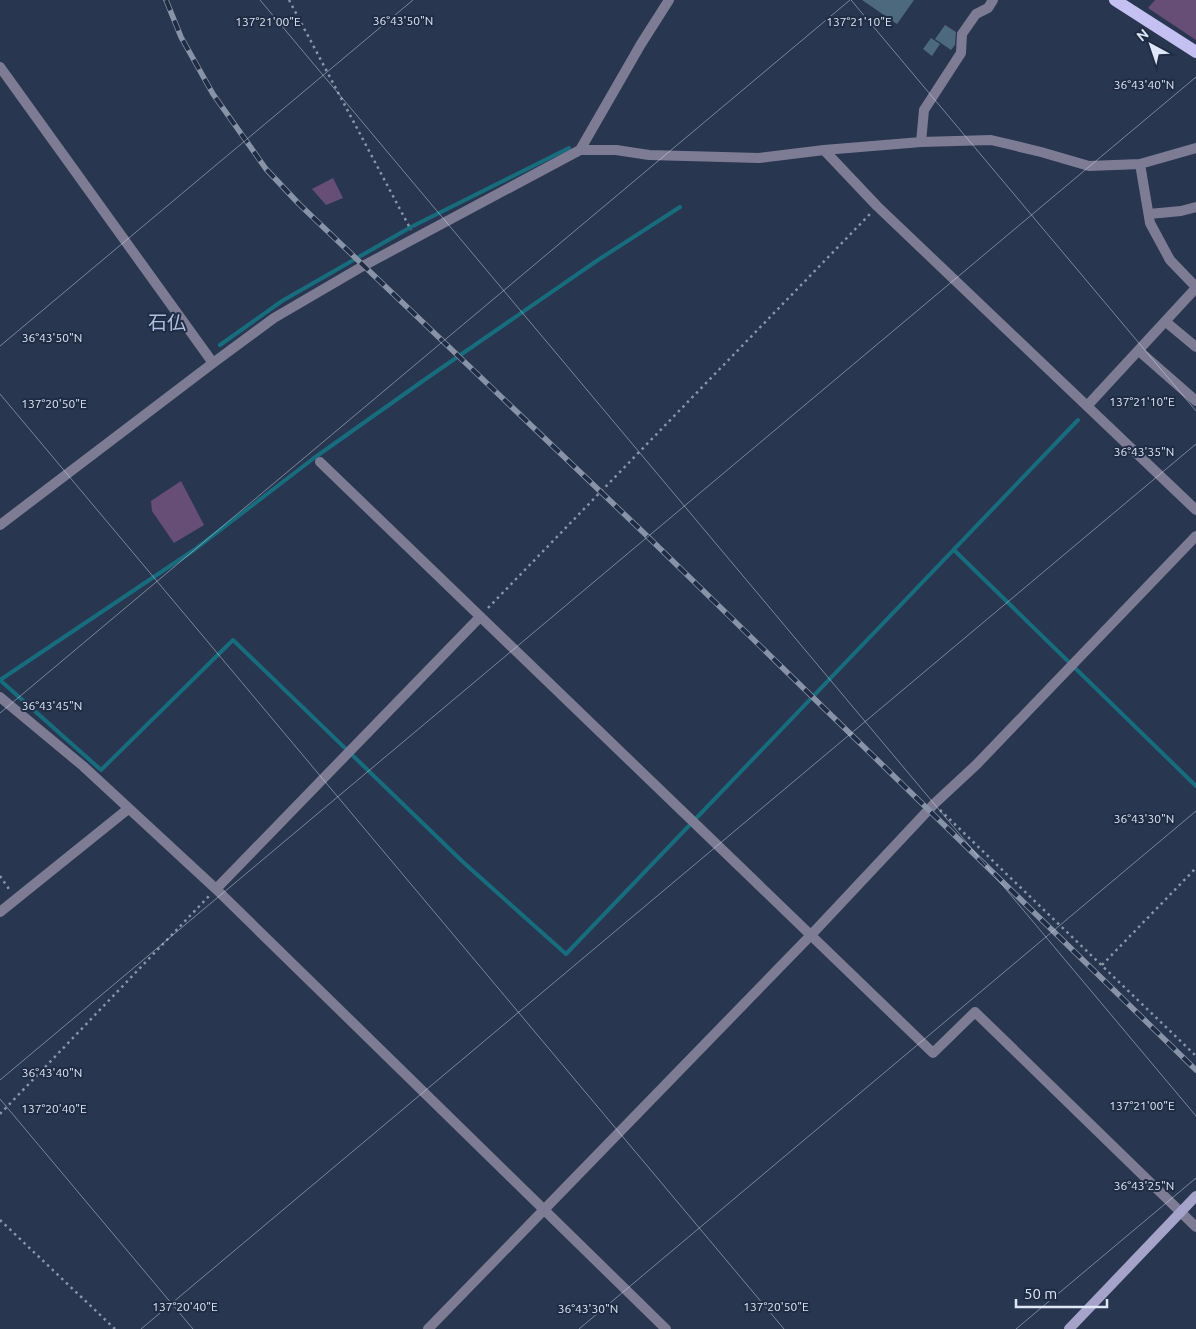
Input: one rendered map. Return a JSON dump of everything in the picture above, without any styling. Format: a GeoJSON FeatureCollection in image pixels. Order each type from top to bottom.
{"type":"FeatureCollection","features":[{"type":"Feature","properties":{"kind":"main road"},"geometry":{"type":"LineString","coordinates":[[1115,0],[1196,52]]}},
{"type":"Feature","properties":{"kind":"street"},"geometry":{"type":"LineString","coordinates":[[580,150],[641,44],[669,0]]}},
{"type":"Feature","properties":{"kind":"street"},"geometry":{"type":"LineString","coordinates":[[921,142],[924,110],[961,53],[962,34],[976,14],[988,8],[993,0]]}},
{"type":"Feature","properties":{"kind":"street"},"geometry":{"type":"LineString","coordinates":[[0,67],[213,363]]}},
{"type":"Feature","properties":{"kind":"street"},"geometry":{"type":"LineString","coordinates":[[0,525],[274,318],[363,266],[580,150],[616,150],[649,155],[759,158],[824,150],[921,142],[991,140],[1089,166],[1140,164],[1196,148]]}},
{"type":"Feature","properties":{"kind":"street"},"geometry":{"type":"LineString","coordinates":[[824,150],[878,206],[1196,510]]}},
{"type":"Feature","properties":{"kind":"street"},"geometry":{"type":"LineString","coordinates":[[1088,406],[1196,287],[1170,260],[1150,222],[1140,164]]}},
{"type":"Feature","properties":{"kind":"street"},"geometry":{"type":"LineString","coordinates":[[1149,214],[1196,208]]}},
{"type":"Feature","properties":{"kind":"street"},"geometry":{"type":"LineString","coordinates":[[1166,322],[1196,347]]}},
{"type":"Feature","properties":{"kind":"street"},"geometry":{"type":"LineString","coordinates":[[1139,351],[1196,401]]}},
{"type":"Feature","properties":{"kind":"street"},"geometry":{"type":"LineString","coordinates":[[320,462],[932,1053],[974,1012],[1196,1227]]}},
{"type":"Feature","properties":{"kind":"street"},"geometry":{"type":"LineString","coordinates":[[428,1329],[811,935],[934,804],[977,764],[1196,536]]}},
{"type":"Feature","properties":{"kind":"street"},"geometry":{"type":"LineString","coordinates":[[216,889],[480,617]]}},
{"type":"Feature","properties":{"kind":"street"},"geometry":{"type":"LineString","coordinates":[[0,697],[83,766],[216,889],[666,1329]]}},
{"type":"Feature","properties":{"kind":"street"},"geometry":{"type":"LineString","coordinates":[[0,912],[128,809]]}},
{"type":"Feature","properties":{"kind":"street"},"geometry":{"type":"LineString","coordinates":[[1069,1329],[1196,1196]]}},
{"type":"Feature","properties":{"kind":"path"},"geometry":{"type":"LineString","coordinates":[[288,0],[415,238]]}},
{"type":"Feature","properties":{"kind":"path"},"geometry":{"type":"LineString","coordinates":[[480,617],[878,206]]}},
{"type":"Feature","properties":{"kind":"path"},"geometry":{"type":"LineString","coordinates":[[934,804],[1196,1056]]}},
{"type":"Feature","properties":{"kind":"path"},"geometry":{"type":"LineString","coordinates":[[1102,965],[1196,868]]}},
{"type":"Feature","properties":{"kind":"path"},"geometry":{"type":"LineString","coordinates":[[0,876],[16,899]]}},
{"type":"Feature","properties":{"kind":"path"},"geometry":{"type":"LineString","coordinates":[[0,1114],[216,889]]}},
{"type":"Feature","properties":{"kind":"path"},"geometry":{"type":"LineString","coordinates":[[0,1220],[115,1329]]}},
{"type":"Feature","properties":{"kind":"shaded area"},"geometry":{"type":"Polygon","coordinates":[[[1155,0],[1196,0],[1196,40],[1148,8],[1155,0]]]}},
{"type":"Feature","properties":{"kind":"shaded area"},"geometry":{"type":"Polygon","coordinates":[[[333,178],[343,198],[326,205],[312,189],[333,178]]]}},
{"type":"Feature","properties":{"kind":"shaded area"},"geometry":{"type":"Polygon","coordinates":[[[181,481],[204,525],[174,543],[152,511],[151,501],[181,481]]]}},
{"type":"Feature","properties":{"kind":"building"},"geometry":{"type":"Polygon","coordinates":[[[862,0],[914,0],[897,24],[862,0]]]}},
{"type":"Feature","properties":{"kind":"building"},"geometry":{"type":"Polygon","coordinates":[[[945,25],[956,32],[955,45],[951,50],[935,39],[945,25]]]}},
{"type":"Feature","properties":{"kind":"building"},"geometry":{"type":"Polygon","coordinates":[[[931,38],[940,44],[932,56],[923,49],[931,38]]]}},
{"type":"Feature","properties":{"kind":"waterway"},"geometry":{"type":"LineString","coordinates":[[220,345],[282,301],[411,227],[569,148]]}},
{"type":"Feature","properties":{"kind":"waterway"},"geometry":{"type":"LineString","coordinates":[[0,680],[194,550],[314,458],[427,378],[598,260],[680,207]]}},
{"type":"Feature","properties":{"kind":"waterway"},"geometry":{"type":"LineString","coordinates":[[0,680],[101,770],[233,640],[463,862],[566,954],[1078,420]]}},
{"type":"Feature","properties":{"kind":"waterway"},"geometry":{"type":"LineString","coordinates":[[954,550],[1196,786]]}},
{"type":"Feature","properties":{"kind":"railway"},"geometry":{"type":"LineString","coordinates":[[166,0],[181,37],[213,94],[266,169],[299,204],[645,534],[1196,1070]]}},
{"type":"Feature","properties":{"kind":"district","name":"石仏"},"geometry":{"type":"Point","coordinates":[167,322]}}]}
